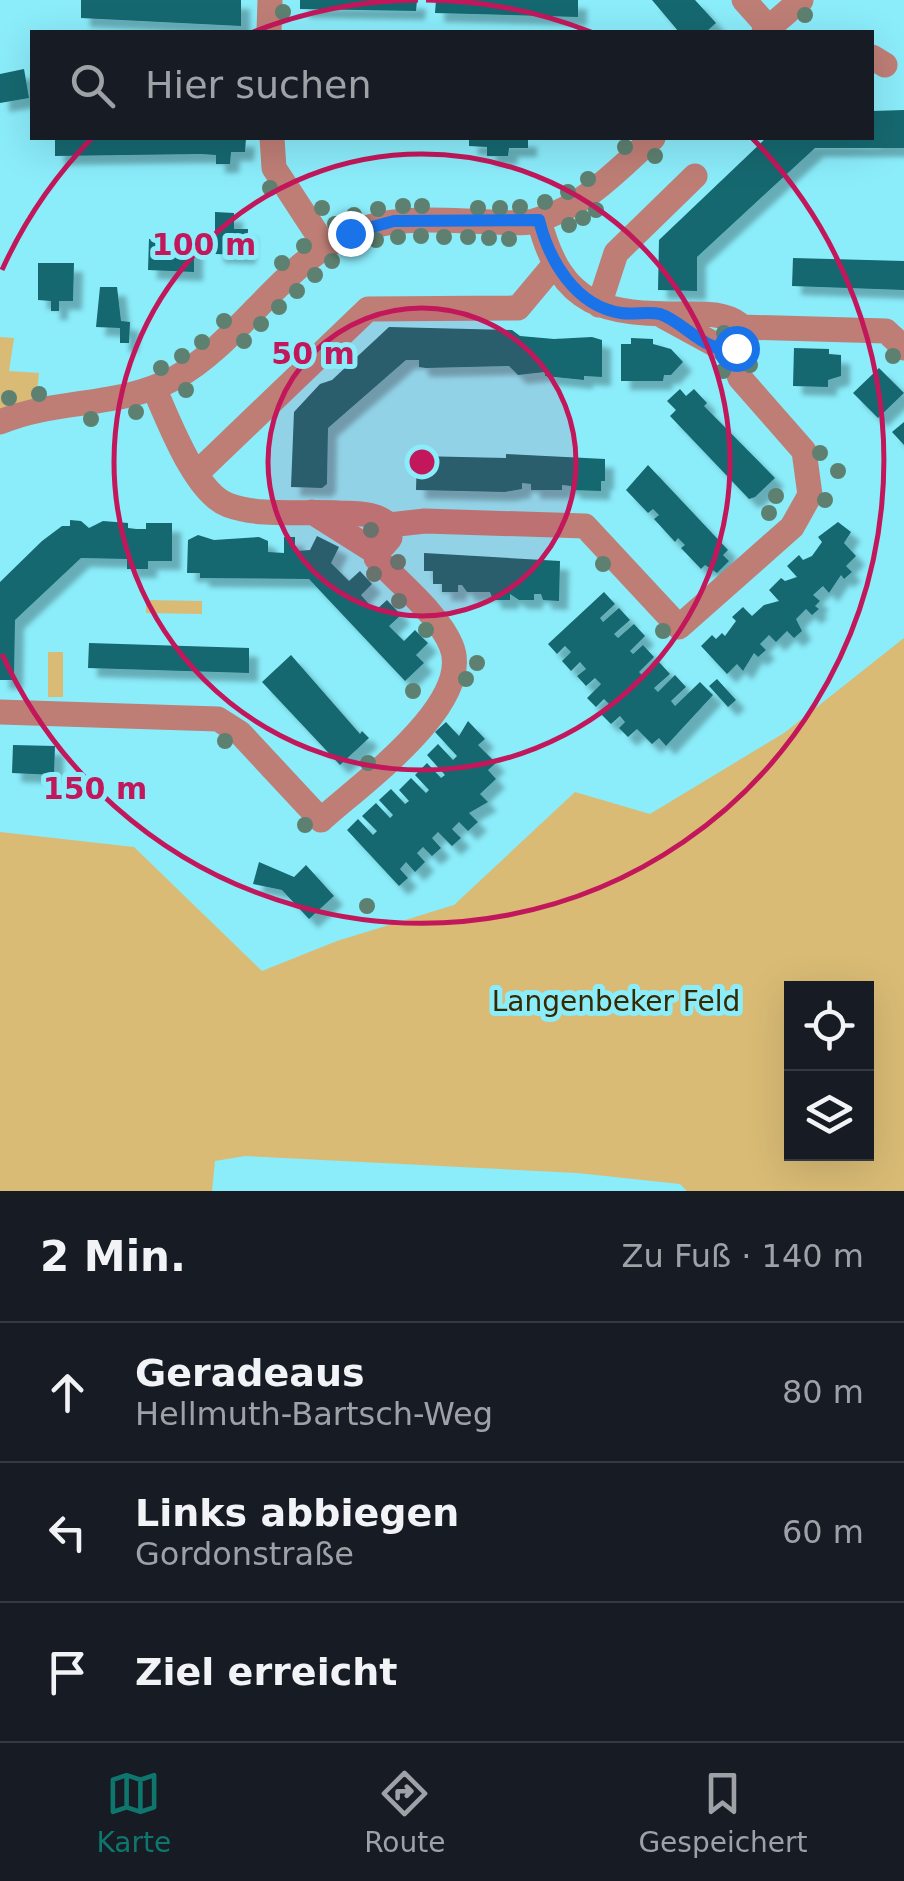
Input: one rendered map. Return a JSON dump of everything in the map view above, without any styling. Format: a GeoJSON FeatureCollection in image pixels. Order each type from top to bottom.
{"type":"FeatureCollection","features":[{"type":"Feature","properties":{"kind":"street"},"geometry":{"type":"LineString","coordinates":[[269,30],[270,0]]}},
{"type":"Feature","properties":{"kind":"street"},"geometry":{"type":"LineString","coordinates":[[744,0],[767,30],[801,0]]}},
{"type":"Feature","properties":{"kind":"street"},"geometry":{"type":"LineString","coordinates":[[272,140],[274,168],[325,246]]}},
{"type":"Feature","properties":{"kind":"street"},"geometry":{"type":"LineString","coordinates":[[0,422],[38,407],[120,400],[154,388],[228,340],[325,246],[372,225],[394,221],[539,220],[592,194],[651,140]]}},
{"type":"Feature","properties":{"kind":"street"},"geometry":{"type":"LineString","coordinates":[[599,305],[616,253],[696,176]]}},
{"type":"Feature","properties":{"kind":"street"},"geometry":{"type":"LineString","coordinates":[[154,388],[196,474],[210,494],[226,504],[373,515],[390,525],[424,521],[584,526],[679,627],[792,527],[810,495],[804,451],[740,378],[736,339],[728,317],[625,314],[599,305],[554,265],[539,220]]}},
{"type":"Feature","properties":{"kind":"street"},"geometry":{"type":"LineString","coordinates":[[196,474],[368,309],[518,308],[554,265]]}},
{"type":"Feature","properties":{"kind":"street"},"geometry":{"type":"LineString","coordinates":[[736,339],[886,331],[904,348]]}},
{"type":"Feature","properties":{"kind":"street"},"geometry":{"type":"LineString","coordinates":[[312,512],[362,545],[375,548],[390,538],[390,525]]}},
{"type":"Feature","properties":{"kind":"street"},"geometry":{"type":"LineString","coordinates":[[0,712],[218,719],[240,733],[321,820],[424,725],[449,692],[456,670],[446,636],[376,558],[375,548]]}},
{"type":"Feature","properties":{"kind":"green space"},"geometry":{"type":"Polygon","coordinates":[[[0,337],[14,338],[9,371],[39,373],[36,400],[0,416],[0,337]]]}},
{"type":"Feature","properties":{"kind":"green space"},"geometry":{"type":"Polygon","coordinates":[[[146,600],[202,601],[202,614],[146,613],[146,600]]]}},
{"type":"Feature","properties":{"kind":"green space","name":"Langenbeker Feld"},"geometry":{"type":"Polygon","coordinates":[[[904,638],[904,1191],[687,1191],[680,1184],[577,1173],[245,1156],[215,1161],[212,1191],[0,1191],[0,832],[134,847],[262,971],[337,941],[454,905],[575,792],[650,814],[784,733],[904,638]]]}},
{"type":"Feature","properties":{"kind":"green space"},"geometry":{"type":"Polygon","coordinates":[[[48,652],[63,652],[63,697],[48,697],[48,652]]]}},
{"type":"Feature","properties":{"kind":"building"},"geometry":{"type":"Polygon","coordinates":[[[81,0],[241,0],[241,26],[81,18],[81,0]]]}},
{"type":"Feature","properties":{"kind":"building"},"geometry":{"type":"Polygon","coordinates":[[[300,0],[417,0],[416,11],[300,9],[300,0]]]}},
{"type":"Feature","properties":{"kind":"building"},"geometry":{"type":"Polygon","coordinates":[[[436,0],[578,0],[578,17],[435,13],[436,0]]]}},
{"type":"Feature","properties":{"kind":"building"},"geometry":{"type":"Polygon","coordinates":[[[652,0],[695,0],[716,23],[708,30],[677,30],[652,0]]]}},
{"type":"Feature","properties":{"kind":"building"},"geometry":{"type":"Polygon","coordinates":[[[24,69],[29,98],[0,103],[0,74],[24,69]]]}},
{"type":"Feature","properties":{"kind":"building"},"geometry":{"type":"Polygon","coordinates":[[[904,110],[904,148],[815,148],[697,257],[697,291],[658,290],[659,240],[764,140],[874,140],[874,111],[904,110]]]}},
{"type":"Feature","properties":{"kind":"building"},"geometry":{"type":"Polygon","coordinates":[[[55,140],[246,140],[245,152],[231,152],[230,164],[216,164],[216,155],[201,154],[55,156],[55,140]]]}},
{"type":"Feature","properties":{"kind":"building"},"geometry":{"type":"Polygon","coordinates":[[[469,140],[528,140],[528,148],[509,148],[508,156],[487,156],[487,147],[469,146],[469,140]]]}},
{"type":"Feature","properties":{"kind":"building"},"geometry":{"type":"Polygon","coordinates":[[[215,212],[234,213],[234,229],[248,229],[247,255],[215,254],[215,212]]]}},
{"type":"Feature","properties":{"kind":"building"},"geometry":{"type":"Polygon","coordinates":[[[149,239],[194,241],[194,272],[148,270],[149,239]]]}},
{"type":"Feature","properties":{"kind":"building"},"geometry":{"type":"Polygon","coordinates":[[[793,258],[904,261],[904,290],[792,286],[793,258]]]}},
{"type":"Feature","properties":{"kind":"building"},"geometry":{"type":"Polygon","coordinates":[[[38,263],[74,263],[73,301],[59,301],[59,311],[51,311],[51,301],[38,300],[38,263]]]}},
{"type":"Feature","properties":{"kind":"building"},"geometry":{"type":"Polygon","coordinates":[[[100,287],[117,287],[121,321],[130,322],[129,343],[120,343],[120,328],[96,327],[100,287]]]}},
{"type":"Feature","properties":{"kind":"building"},"geometry":{"type":"Polygon","coordinates":[[[389,327],[512,330],[520,336],[554,339],[592,337],[602,340],[602,377],[584,376],[584,380],[545,376],[545,372],[518,375],[509,366],[426,368],[419,367],[419,360],[406,360],[328,428],[327,484],[322,488],[291,487],[294,412],[320,384],[332,380],[389,327]]]}},
{"type":"Feature","properties":{"kind":"building"},"geometry":{"type":"Polygon","coordinates":[[[631,338],[653,339],[653,344],[671,349],[683,362],[671,375],[664,375],[663,381],[621,381],[621,344],[631,344],[631,338]]]}},
{"type":"Feature","properties":{"kind":"building"},"geometry":{"type":"Polygon","coordinates":[[[794,348],[829,349],[829,354],[841,355],[841,376],[828,380],[828,387],[793,386],[794,348]]]}},
{"type":"Feature","properties":{"kind":"building"},"geometry":{"type":"Polygon","coordinates":[[[879,368],[904,393],[878,418],[853,393],[879,368]]]}},
{"type":"Feature","properties":{"kind":"building"},"geometry":{"type":"Polygon","coordinates":[[[680,389],[686,396],[694,389],[707,403],[704,406],[775,478],[755,497],[749,499],[670,416],[676,410],[667,401],[680,389]]]}},
{"type":"Feature","properties":{"kind":"building"},"geometry":{"type":"Polygon","coordinates":[[[904,422],[904,445],[892,432],[904,422]]]}},
{"type":"Feature","properties":{"kind":"building"},"geometry":{"type":"Polygon","coordinates":[[[506,454],[605,459],[605,481],[601,481],[601,491],[571,490],[571,486],[562,485],[562,490],[531,490],[531,484],[522,483],[522,489],[505,492],[416,490],[417,456],[506,458],[506,454]]]}},
{"type":"Feature","properties":{"kind":"building"},"geometry":{"type":"Polygon","coordinates":[[[648,465],[728,550],[723,555],[729,561],[717,573],[705,565],[701,569],[681,548],[685,545],[678,538],[675,542],[654,519],[659,515],[653,509],[648,513],[626,490],[648,465]]]}},
{"type":"Feature","properties":{"kind":"building"},"geometry":{"type":"Polygon","coordinates":[[[70,520],[81,521],[89,528],[103,521],[128,523],[128,528],[136,529],[146,529],[146,523],[172,523],[172,561],[148,561],[148,569],[127,569],[127,559],[81,558],[15,620],[14,680],[0,680],[0,582],[42,541],[62,526],[70,526],[70,520]]]}},
{"type":"Feature","properties":{"kind":"building"},"geometry":{"type":"Polygon","coordinates":[[[838,522],[851,532],[844,543],[856,556],[846,566],[852,572],[844,579],[841,575],[829,593],[823,586],[813,595],[820,601],[815,606],[819,609],[812,615],[806,609],[796,619],[802,631],[794,638],[787,631],[776,642],[769,635],[760,644],[766,650],[758,657],[754,653],[743,671],[737,664],[727,674],[701,646],[712,635],[716,639],[722,633],[725,636],[736,621],[732,617],[743,607],[752,616],[764,605],[779,601],[769,590],[781,578],[785,581],[797,577],[787,566],[799,555],[803,560],[812,556],[822,542],[818,537],[838,522]]]}},
{"type":"Feature","properties":{"kind":"building"},"geometry":{"type":"Polygon","coordinates":[[[198,535],[214,540],[259,537],[268,541],[268,552],[284,553],[284,537],[295,537],[295,551],[310,550],[317,536],[339,547],[331,563],[349,581],[360,571],[372,584],[361,595],[375,611],[387,600],[401,615],[389,626],[404,641],[415,630],[428,643],[416,655],[424,663],[405,681],[309,579],[200,578],[200,573],[187,573],[188,540],[198,535]]]}},
{"type":"Feature","properties":{"kind":"building"},"geometry":{"type":"Polygon","coordinates":[[[424,553],[560,561],[559,601],[543,600],[541,594],[534,594],[534,600],[519,600],[510,594],[510,600],[493,600],[490,592],[467,592],[462,585],[458,585],[458,592],[442,592],[442,584],[433,584],[433,571],[424,571],[424,553]]]}},
{"type":"Feature","properties":{"kind":"building"},"geometry":{"type":"Polygon","coordinates":[[[604,592],[615,604],[600,618],[603,622],[619,608],[630,620],[614,634],[618,638],[634,624],[645,636],[630,651],[633,654],[643,645],[654,657],[639,672],[643,676],[658,661],[670,674],[654,688],[658,692],[675,675],[686,687],[671,701],[675,706],[700,682],[713,695],[666,746],[659,738],[652,744],[637,729],[628,737],[619,728],[625,722],[620,716],[611,724],[601,714],[611,706],[604,699],[596,707],[587,698],[601,684],[595,678],[586,686],[577,676],[586,669],[580,662],[571,671],[562,661],[571,652],[565,646],[557,654],[548,644],[604,592]]]}},
{"type":"Feature","properties":{"kind":"building"},"geometry":{"type":"Polygon","coordinates":[[[89,643],[249,648],[249,673],[88,668],[89,643]]]}},
{"type":"Feature","properties":{"kind":"building"},"geometry":{"type":"Polygon","coordinates":[[[291,655],[360,734],[362,731],[369,738],[340,765],[262,682],[291,655]]]}},
{"type":"Feature","properties":{"kind":"building"},"geometry":{"type":"Polygon","coordinates":[[[717,679],[736,700],[728,707],[709,686],[717,679]]]}},
{"type":"Feature","properties":{"kind":"building"},"geometry":{"type":"Polygon","coordinates":[[[468,721],[485,739],[478,745],[496,763],[488,770],[496,779],[480,794],[488,802],[469,813],[478,822],[468,831],[459,822],[452,829],[461,838],[452,846],[438,832],[432,838],[441,848],[432,856],[423,847],[417,853],[425,862],[415,872],[406,862],[400,869],[408,878],[399,886],[347,830],[358,819],[373,835],[377,831],[362,816],[376,803],[390,818],[393,815],[379,800],[391,789],[405,804],[409,801],[399,790],[411,778],[426,793],[429,790],[415,775],[427,763],[441,778],[445,775],[427,755],[438,744],[453,760],[457,756],[435,732],[446,722],[459,736],[468,721]]]}},
{"type":"Feature","properties":{"kind":"building"},"geometry":{"type":"Polygon","coordinates":[[[13,745],[55,746],[54,775],[12,773],[13,745]]]}},
{"type":"Feature","properties":{"kind":"building"},"geometry":{"type":"Polygon","coordinates":[[[259,862],[294,877],[306,865],[334,896],[309,919],[282,890],[253,884],[259,862]]]}},
{"type":"Feature","properties":{"kind":"route"},"geometry":{"type":"LineString","coordinates":[[350,233],[394,221],[539,220],[554,265],[599,305],[625,314],[659,314],[719,348],[736,348]]}}]}
